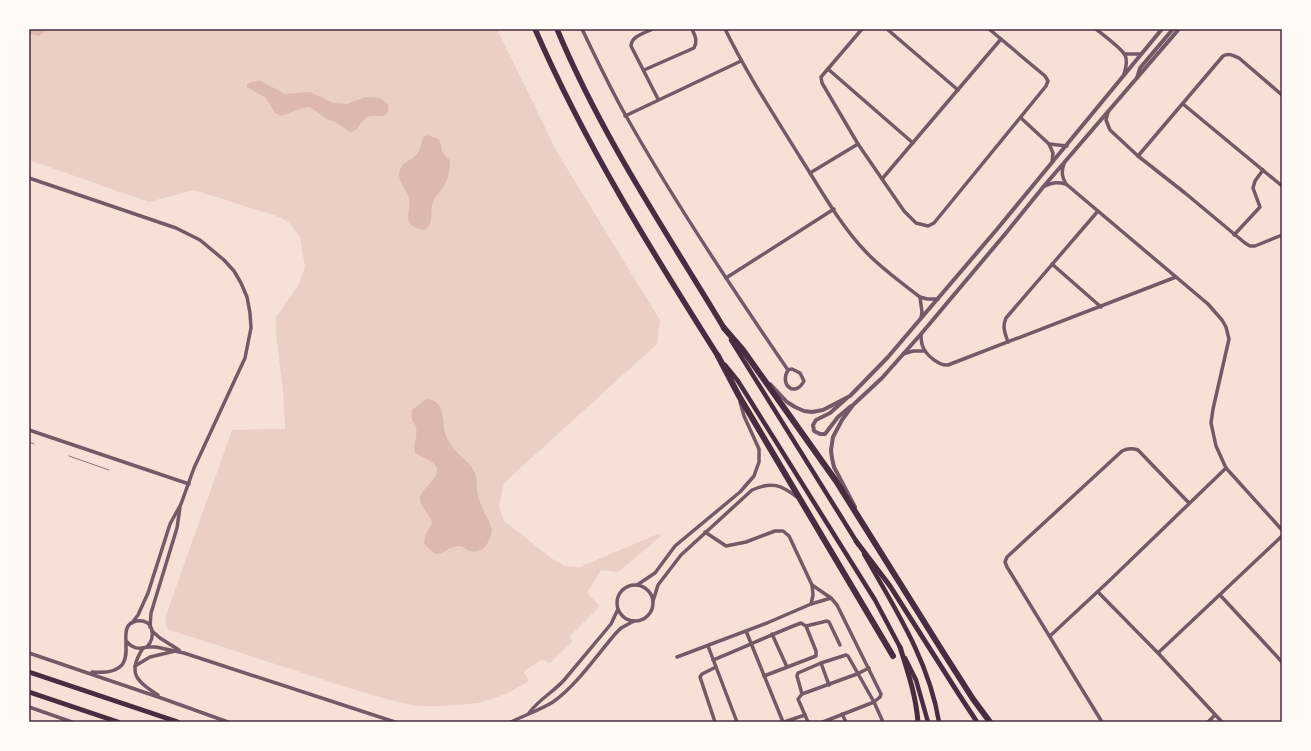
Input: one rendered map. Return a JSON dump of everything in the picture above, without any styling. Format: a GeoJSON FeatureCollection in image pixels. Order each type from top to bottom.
{"type":"FeatureCollection","features":[{"type":"Feature","properties":{"kind":"highway"},"geometry":{"type":"LineString","coordinates":[[535,29],[568,101],[632,219],[718,356],[738,396],[893,656]]}},
{"type":"Feature","properties":{"kind":"highway"},"geometry":{"type":"LineString","coordinates":[[557,29],[585,90],[617,152],[724,328],[764,378],[836,481],[950,664],[990,722]]}},
{"type":"Feature","properties":{"kind":"main road"},"geometry":{"type":"LineString","coordinates":[[724,328],[856,541],[902,621],[923,665],[931,688],[939,722]]}},
{"type":"Feature","properties":{"kind":"main road"},"geometry":{"type":"LineString","coordinates":[[718,356],[738,381],[875,600],[916,680],[928,722]]}},
{"type":"Feature","properties":{"kind":"main road"},"geometry":{"type":"LineString","coordinates":[[856,541],[890,586],[977,722]]}},
{"type":"Feature","properties":{"kind":"main road"},"geometry":{"type":"LineString","coordinates":[[900,647],[912,683],[917,707],[918,722]]}},
{"type":"Feature","properties":{"kind":"main road"},"geometry":{"type":"LineString","coordinates":[[29,672],[178,722]]}},
{"type":"Feature","properties":{"kind":"main road"},"geometry":{"type":"LineString","coordinates":[[29,692],[118,722]]}},
{"type":"Feature","properties":{"kind":"street"},"geometry":{"type":"LineString","coordinates":[[582,29],[605,78],[657,169],[726,278],[788,370]]}},
{"type":"Feature","properties":{"kind":"street"},"geometry":{"type":"LineString","coordinates":[[653,29],[634,38],[631,42],[631,46],[658,99]]}},
{"type":"Feature","properties":{"kind":"street"},"geometry":{"type":"LineString","coordinates":[[644,70],[694,48],[696,38],[692,29]]}},
{"type":"Feature","properties":{"kind":"street"},"geometry":{"type":"LineString","coordinates":[[725,29],[741,61],[810,173],[857,242],[869,255],[920,297],[927,299],[938,299]]}},
{"type":"Feature","properties":{"kind":"street"},"geometry":{"type":"LineString","coordinates":[[862,29],[821,77],[822,83],[858,144],[904,211],[911,218],[922,225],[928,226],[934,223],[1021,118],[1046,86],[1048,81],[1045,76],[989,29]]}},
{"type":"Feature","properties":{"kind":"street"},"geometry":{"type":"LineString","coordinates":[[887,29],[958,90]]}},
{"type":"Feature","properties":{"kind":"street"},"geometry":{"type":"LineString","coordinates":[[1096,29],[1124,54],[1126,61],[1124,74]]}},
{"type":"Feature","properties":{"kind":"street"},"geometry":{"type":"LineString","coordinates":[[1162,29],[1067,146],[921,319],[888,357],[850,396],[837,408],[816,420],[813,425],[814,431],[820,434],[825,434],[842,413],[853,405],[882,378],[921,334],[1108,110],[1179,29]]}},
{"type":"Feature","properties":{"kind":"street"},"geometry":{"type":"LineString","coordinates":[[1137,78],[1140,68],[1173,29]]}},
{"type":"Feature","properties":{"kind":"street"},"geometry":{"type":"LineString","coordinates":[[882,179],[1001,39]]}},
{"type":"Feature","properties":{"kind":"street"},"geometry":{"type":"LineString","coordinates":[[1124,54],[1141,54]]}},
{"type":"Feature","properties":{"kind":"street"},"geometry":{"type":"LineString","coordinates":[[1138,156],[1223,56],[1227,54],[1231,54],[1238,58],[1282,95]]}},
{"type":"Feature","properties":{"kind":"street"},"geometry":{"type":"LineString","coordinates":[[626,116],[658,99],[741,61]]}},
{"type":"Feature","properties":{"kind":"street"},"geometry":{"type":"LineString","coordinates":[[828,69],[913,143]]}},
{"type":"Feature","properties":{"kind":"street"},"geometry":{"type":"LineString","coordinates":[[1183,104],[1282,186]]}},
{"type":"Feature","properties":{"kind":"street"},"geometry":{"type":"LineString","coordinates":[[1108,110],[1106,120],[1110,130],[1138,156],[1245,243],[1250,246],[1255,246],[1282,236]]}},
{"type":"Feature","properties":{"kind":"street"},"geometry":{"type":"LineString","coordinates":[[1021,118],[1049,144],[1053,153],[1052,164]]}},
{"type":"Feature","properties":{"kind":"street"},"geometry":{"type":"LineString","coordinates":[[810,173],[858,144]]}},
{"type":"Feature","properties":{"kind":"street"},"geometry":{"type":"LineString","coordinates":[[1049,144],[1067,146]]}},
{"type":"Feature","properties":{"kind":"street"},"geometry":{"type":"LineString","coordinates":[[1064,164],[1062,178],[1066,184],[1208,304],[1222,320],[1229,338],[1211,423],[1216,446],[1226,468],[1282,530]]}},
{"type":"Feature","properties":{"kind":"street"},"geometry":{"type":"LineString","coordinates":[[1234,235],[1260,207],[1260,203],[1253,188],[1255,181],[1263,170]]}},
{"type":"Feature","properties":{"kind":"street"},"geometry":{"type":"LineString","coordinates":[[29,178],[176,228],[200,240],[224,260],[234,271],[247,297],[250,313],[249,340],[245,358],[194,468],[181,504],[170,524],[141,609],[125,632],[126,657],[119,668],[108,673],[86,672]]}},
{"type":"Feature","properties":{"kind":"street"},"geometry":{"type":"LineString","coordinates":[[1044,186],[1059,182],[1066,184]]}},
{"type":"Feature","properties":{"kind":"street"},"geometry":{"type":"LineString","coordinates":[[726,278],[834,209]]}},
{"type":"Feature","properties":{"kind":"street"},"geometry":{"type":"LineString","coordinates":[[1008,342],[1004,329],[1006,318],[1098,211]]}},
{"type":"Feature","properties":{"kind":"street"},"geometry":{"type":"LineString","coordinates":[[1052,264],[1101,307]]}},
{"type":"Feature","properties":{"kind":"street"},"geometry":{"type":"LineString","coordinates":[[921,334],[922,346],[925,351],[939,364],[944,366],[1176,277]]}},
{"type":"Feature","properties":{"kind":"street"},"geometry":{"type":"LineString","coordinates":[[920,297],[922,312],[921,319]]}},
{"type":"Feature","properties":{"kind":"street"},"geometry":{"type":"LineString","coordinates":[[902,355],[913,351],[925,351]]}},
{"type":"Feature","properties":{"kind":"street"},"geometry":{"type":"LineString","coordinates":[[792,369],[800,373],[804,381],[801,387],[796,389],[789,388],[785,383],[785,377],[788,370],[792,369]]}},
{"type":"Feature","properties":{"kind":"street"},"geometry":{"type":"LineString","coordinates":[[764,378],[787,402],[804,411],[812,412],[823,410],[850,396]]}},
{"type":"Feature","properties":{"kind":"street"},"geometry":{"type":"LineString","coordinates":[[634,621],[627,620],[621,616],[616,602],[621,591],[626,587],[637,585],[655,573],[668,554],[683,539],[740,492],[754,476],[760,456],[759,449],[744,416],[738,396]]}},
{"type":"Feature","properties":{"kind":"street"},"geometry":{"type":"LineString","coordinates":[[853,405],[834,433],[831,450],[834,467],[852,501],[858,517]]}},
{"type":"Feature","properties":{"kind":"street"},"geometry":{"type":"LineString","coordinates":[[29,430],[189,484]]}},
{"type":"Feature","properties":{"kind":"street"},"geometry":{"type":"LineString","coordinates":[[1102,722],[1005,562],[1007,557],[1122,451],[1127,449],[1132,448],[1138,450],[1190,503]]}},
{"type":"Feature","properties":{"kind":"street"},"geometry":{"type":"LineString","coordinates":[[1050,636],[1098,592],[1226,468]]}},
{"type":"Feature","properties":{"kind":"street"},"geometry":{"type":"LineString","coordinates":[[511,722],[529,713],[538,711],[568,690],[618,631],[634,621],[645,618],[652,609],[658,585],[690,545],[752,490],[769,484],[781,487],[799,499]]}},
{"type":"Feature","properties":{"kind":"street"},"geometry":{"type":"LineString","coordinates":[[164,699],[140,682],[136,676],[135,666],[139,655],[152,640],[152,613],[177,528],[181,504]]}},
{"type":"Feature","properties":{"kind":"street"},"geometry":{"type":"LineString","coordinates":[[705,532],[726,546],[746,542],[775,531],[783,531],[789,536],[812,585],[813,594],[811,604]]}},
{"type":"Feature","properties":{"kind":"street"},"geometry":{"type":"LineString","coordinates":[[1158,653],[1282,536]]}},
{"type":"Feature","properties":{"kind":"street"},"geometry":{"type":"LineString","coordinates":[[166,537],[168,540],[173,540]]}},
{"type":"Feature","properties":{"kind":"street"},"geometry":{"type":"LineString","coordinates":[[683,539],[683,546],[686,547],[690,545]]}},
{"type":"Feature","properties":{"kind":"street"},"geometry":{"type":"LineString","coordinates":[[162,546],[167,545],[170,548],[170,551]]}},
{"type":"Feature","properties":{"kind":"street"},"geometry":{"type":"LineString","coordinates":[[156,566],[161,565],[165,568]]}},
{"type":"Feature","properties":{"kind":"street"},"geometry":{"type":"LineString","coordinates":[[637,585],[644,588],[650,594],[653,601]]}},
{"type":"Feature","properties":{"kind":"street"},"geometry":{"type":"LineString","coordinates":[[812,585],[831,598],[839,608],[881,692],[880,697],[874,702],[823,722]]}},
{"type":"Feature","properties":{"kind":"street"},"geometry":{"type":"LineString","coordinates":[[1098,592],[1158,653],[1222,722]]}},
{"type":"Feature","properties":{"kind":"street"},"geometry":{"type":"LineString","coordinates":[[1220,595],[1282,662]]}},
{"type":"Feature","properties":{"kind":"street"},"geometry":{"type":"LineString","coordinates":[[677,658],[811,604],[831,598]]}},
{"type":"Feature","properties":{"kind":"street"},"geometry":{"type":"LineString","coordinates":[[529,713],[534,706],[558,687],[565,679],[611,624],[618,609]]}},
{"type":"Feature","properties":{"kind":"street"},"geometry":{"type":"LineString","coordinates":[[806,626],[827,621],[829,622],[840,645]]}},
{"type":"Feature","properties":{"kind":"street"},"geometry":{"type":"LineString","coordinates":[[132,623],[142,622],[164,640],[184,653]]}},
{"type":"Feature","properties":{"kind":"street"},"geometry":{"type":"LineString","coordinates":[[714,660],[772,634],[801,623],[806,626],[816,652],[816,656],[764,676]]}},
{"type":"Feature","properties":{"kind":"street"},"geometry":{"type":"LineString","coordinates":[[746,631],[784,722],[805,715]]}},
{"type":"Feature","properties":{"kind":"street"},"geometry":{"type":"LineString","coordinates":[[772,634],[787,667]]}},
{"type":"Feature","properties":{"kind":"street"},"geometry":{"type":"LineString","coordinates":[[126,641],[134,648],[156,647],[184,653],[395,722]]}},
{"type":"Feature","properties":{"kind":"street"},"geometry":{"type":"LineString","coordinates":[[708,646],[737,722]]}},
{"type":"Feature","properties":{"kind":"street"},"geometry":{"type":"LineString","coordinates":[[135,666],[150,657],[177,651]]}},
{"type":"Feature","properties":{"kind":"street"},"geometry":{"type":"LineString","coordinates":[[29,653],[228,722]]}},
{"type":"Feature","properties":{"kind":"street"},"geometry":{"type":"LineString","coordinates":[[802,694],[797,676],[798,673],[821,663],[846,655],[850,658],[883,722]]}},
{"type":"Feature","properties":{"kind":"street"},"geometry":{"type":"LineString","coordinates":[[821,663],[829,685]]}},
{"type":"Feature","properties":{"kind":"street"},"geometry":{"type":"LineString","coordinates":[[715,722],[700,677],[702,674],[716,667]]}},
{"type":"Feature","properties":{"kind":"street"},"geometry":{"type":"LineString","coordinates":[[808,722],[798,699],[802,694],[829,685],[869,668]]}},
{"type":"Feature","properties":{"kind":"street"},"geometry":{"type":"LineString","coordinates":[[29,707],[72,722]]}},
{"type":"Feature","properties":{"kind":"street"},"geometry":{"type":"LineString","coordinates":[[842,714],[846,722]]}},
{"type":"Feature","properties":{"kind":"street"},"geometry":{"type":"LineString","coordinates":[[1208,722],[1215,715]]}},
{"type":"Feature","properties":{"kind":"shaded area"},"geometry":{"type":"Polygon","coordinates":[[[29,29],[497,29],[557,152],[660,320],[657,344],[504,483],[499,507],[504,521],[554,560],[565,566],[580,567],[658,534],[661,536],[618,572],[601,570],[587,593],[600,606],[570,636],[572,642],[550,663],[542,660],[524,672],[529,681],[506,694],[479,703],[443,706],[418,706],[393,701],[349,688],[167,629],[165,618],[232,430],[285,429],[283,392],[276,333],[276,317],[298,286],[305,267],[300,237],[289,223],[282,218],[194,190],[149,202],[29,160],[29,29]]]}},
{"type":"Feature","properties":{"kind":"shaded area"},"geometry":{"type":"Polygon","coordinates":[[[29,29],[48,29],[39,36],[29,33],[29,29]]]}},
{"type":"Feature","properties":{"kind":"shaded area"},"geometry":{"type":"Polygon","coordinates":[[[261,81],[285,94],[310,92],[333,103],[347,104],[365,97],[380,98],[388,104],[388,110],[384,116],[367,117],[356,130],[350,132],[335,122],[326,119],[310,107],[281,116],[275,113],[266,98],[247,87],[247,84],[251,82],[261,81]]]}},
{"type":"Feature","properties":{"kind":"shaded area"},"geometry":{"type":"Polygon","coordinates":[[[427,135],[439,139],[442,151],[449,159],[450,163],[449,174],[446,181],[433,202],[430,224],[424,230],[417,228],[409,222],[409,198],[399,178],[399,174],[403,165],[418,153],[423,137],[427,135]]]}},
{"type":"Feature","properties":{"kind":"shaded area"},"geometry":{"type":"Polygon","coordinates":[[[426,399],[433,400],[438,404],[449,442],[474,470],[479,499],[492,530],[488,543],[479,551],[470,551],[459,546],[453,547],[438,554],[434,553],[424,543],[425,536],[432,523],[420,502],[420,498],[421,494],[435,477],[437,468],[430,461],[415,453],[416,426],[411,418],[412,410],[426,399]]]}},
{"type":"Feature","properties":{"kind":"tram line"},"geometry":{"type":"LineString","coordinates":[[29,442],[34,444]]}},
{"type":"Feature","properties":{"kind":"tram line"},"geometry":{"type":"LineString","coordinates":[[69,456],[109,470]]}}]}
